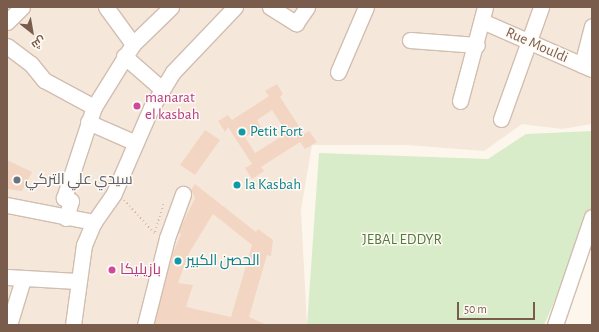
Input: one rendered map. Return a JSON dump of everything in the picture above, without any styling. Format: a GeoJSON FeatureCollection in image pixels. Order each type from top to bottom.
{"type":"FeatureCollection","features":[{"type":"Feature","properties":{"kind":"street"},"geometry":{"type":"LineString","coordinates":[[8,19],[22,7]]}},
{"type":"Feature","properties":{"kind":"street"},"geometry":{"type":"LineString","coordinates":[[106,7],[133,44]]}},
{"type":"Feature","properties":{"kind":"street"},"geometry":{"type":"LineString","coordinates":[[66,218],[71,201],[64,198],[94,107],[124,56],[133,44],[171,7]]}},
{"type":"Feature","properties":{"kind":"street"},"geometry":{"type":"LineString","coordinates":[[73,325],[79,261],[94,222],[114,193],[162,89],[191,51],[235,7]]}},
{"type":"Feature","properties":{"kind":"street"},"geometry":{"type":"LineString","coordinates":[[270,7],[296,23],[307,7]]}},
{"type":"Feature","properties":{"kind":"street"},"geometry":{"type":"LineString","coordinates":[[338,72],[366,7]]}},
{"type":"Feature","properties":{"kind":"street"},"geometry":{"type":"LineString","coordinates":[[501,119],[526,41],[540,7]]}},
{"type":"Feature","properties":{"kind":"street"},"geometry":{"type":"LineString","coordinates":[[460,101],[477,45],[484,14]]}},
{"type":"Feature","properties":{"kind":"street","name":"Rue Mouldi"},"geometry":{"type":"LineString","coordinates":[[484,14],[526,41],[587,67]]}},
{"type":"Feature","properties":{"kind":"street"},"geometry":{"type":"LineString","coordinates":[[587,67],[592,26]]}},
{"type":"Feature","properties":{"kind":"street"},"geometry":{"type":"LineString","coordinates":[[410,40],[477,45]]}},
{"type":"Feature","properties":{"kind":"street"},"geometry":{"type":"LineString","coordinates":[[7,46],[31,64],[44,80],[94,107]]}},
{"type":"Feature","properties":{"kind":"street"},"geometry":{"type":"LineString","coordinates":[[124,56],[162,89]]}},
{"type":"Feature","properties":{"kind":"street"},"geometry":{"type":"LineString","coordinates":[[88,122],[136,143]]}},
{"type":"Feature","properties":{"kind":"street"},"geometry":{"type":"LineString","coordinates":[[145,325],[167,238],[183,194]]}},
{"type":"Feature","properties":{"kind":"street"},"geometry":{"type":"LineString","coordinates":[[7,205],[66,218],[94,222]]}},
{"type":"Feature","properties":{"kind":"street"},"geometry":{"type":"LineString","coordinates":[[555,325],[592,217]]}},
{"type":"Feature","properties":{"kind":"street"},"geometry":{"type":"LineString","coordinates":[[7,277],[77,281]]}},
{"type":"Feature","properties":{"kind":"street"},"geometry":{"type":"LineString","coordinates":[[9,325],[23,279]]}},
{"type":"Feature","properties":{"kind":"path"},"geometry":{"type":"LineString","coordinates":[[114,193],[139,213],[154,233],[164,204]]}},
{"type":"Feature","properties":{"kind":"shaded area"},"geometry":{"type":"Polygon","coordinates":[[[7,7],[592,7],[592,124],[562,129],[522,124],[484,151],[406,145],[312,145],[301,210],[307,325],[7,325],[7,7]]]}},
{"type":"Feature","properties":{"kind":"green space","name":"JEBAL EDDYR"},"geometry":{"type":"Polygon","coordinates":[[[592,131],[592,217],[544,325],[307,325],[319,153],[488,159],[526,134],[592,131]]]}},
{"type":"Feature","properties":{"kind":"building","name":"Petit Fort"},"geometry":{"type":"Polygon","coordinates":[[[277,84],[283,94],[280,97],[304,134],[309,131],[317,142],[305,149],[300,142],[261,167],[264,171],[252,179],[245,168],[252,164],[228,127],[225,132],[218,121],[228,115],[232,120],[269,96],[265,91],[277,84]],[[272,110],[257,120],[261,127],[245,137],[255,153],[287,133],[272,110]]]}},
{"type":"Feature","properties":{"kind":"building"},"geometry":{"type":"Polygon","coordinates":[[[205,130],[220,140],[195,175],[180,165],[205,130]]]}},
{"type":"Feature","properties":{"kind":"building","name":"سيدي علي التركي"},"geometry":{"type":"Polygon","coordinates":[[[7,160],[32,172],[22,191],[7,189],[7,160]]]}},
{"type":"Feature","properties":{"kind":"building","name":"الحصن الكبير"},"geometry":{"type":"Polygon","coordinates":[[[195,184],[256,232],[258,229],[273,240],[271,256],[267,255],[249,317],[267,325],[154,325],[172,255],[181,234],[178,233],[195,198],[191,190],[195,184]],[[213,214],[189,253],[178,283],[193,285],[186,307],[231,317],[252,245],[213,214]]]}},
{"type":"Feature","properties":{"kind":"place","name":"manarat el kasbah"},"geometry":{"type":"Point","coordinates":[137,106]}},
{"type":"Feature","properties":{"kind":"place","name":"Petit Fort"},"geometry":{"type":"Point","coordinates":[242,132]}},
{"type":"Feature","properties":{"kind":"place","name":"سيدي علي التركي"},"geometry":{"type":"Point","coordinates":[17,180]}},
{"type":"Feature","properties":{"kind":"place","name":"la Kasbah"},"geometry":{"type":"Point","coordinates":[237,185]}},
{"type":"Feature","properties":{"kind":"place","name":"الحصن الكبير"},"geometry":{"type":"Point","coordinates":[178,261]}},
{"type":"Feature","properties":{"kind":"place","name":"بازيليكا"},"geometry":{"type":"Point","coordinates":[112,270]}}]}
